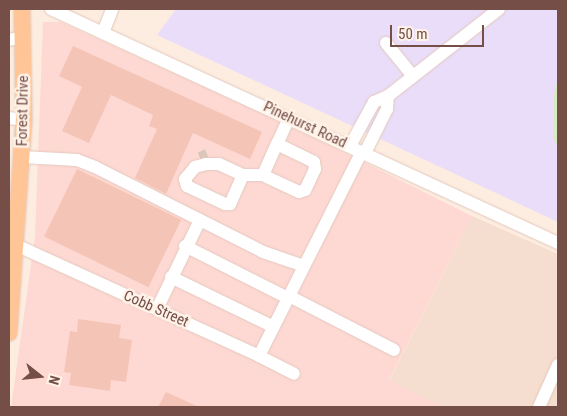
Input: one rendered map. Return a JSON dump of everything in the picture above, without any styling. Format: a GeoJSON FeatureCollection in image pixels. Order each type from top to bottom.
{"type":"FeatureCollection","features":[{"type":"Feature","properties":{"kind":"main road","name":"Forest Drive"},"geometry":{"type":"LineString","coordinates":[[9,333],[18,246],[22,157],[17,119],[16,38],[22,9]]}},
{"type":"Feature","properties":{"kind":"street","name":"Pinehurst Road"},"geometry":{"type":"LineString","coordinates":[[51,9],[558,243]]}},
{"type":"Feature","properties":{"kind":"street"},"geometry":{"type":"LineString","coordinates":[[103,33],[112,9]]}},
{"type":"Feature","properties":{"kind":"street"},"geometry":{"type":"LineString","coordinates":[[260,356],[359,150],[374,102],[388,96],[412,75],[499,9]]}},
{"type":"Feature","properties":{"kind":"street"},"geometry":{"type":"LineString","coordinates":[[386,43],[412,75]]}},
{"type":"Feature","properties":{"kind":"street"},"geometry":{"type":"LineString","coordinates":[[262,175],[289,118]]}},
{"type":"Feature","properties":{"kind":"street"},"geometry":{"type":"LineString","coordinates":[[243,175],[230,204],[225,204],[187,186],[185,179],[194,161],[204,157],[243,175],[262,175],[298,192],[305,190],[315,169],[314,162],[277,144]]}},
{"type":"Feature","properties":{"kind":"street"},"geometry":{"type":"LineString","coordinates":[[22,157],[77,160],[263,252],[304,266]]}},
{"type":"Feature","properties":{"kind":"street"},"geometry":{"type":"LineString","coordinates":[[188,173],[195,167],[219,164]]}},
{"type":"Feature","properties":{"kind":"street"},"geometry":{"type":"LineString","coordinates":[[157,309],[185,246],[200,220]]}},
{"type":"Feature","properties":{"kind":"street","name":"Cobb Street"},"geometry":{"type":"LineString","coordinates":[[18,246],[260,356],[294,374]]}},
{"type":"Feature","properties":{"kind":"street"},"geometry":{"type":"LineString","coordinates":[[185,246],[394,350]]}},
{"type":"Feature","properties":{"kind":"street"},"geometry":{"type":"LineString","coordinates":[[172,277],[274,327]]}},
{"type":"Feature","properties":{"kind":"street"},"geometry":{"type":"LineString","coordinates":[[539,407],[558,365]]}},
{"type":"Feature","properties":{"kind":"shaded area"},"geometry":{"type":"Polygon","coordinates":[[[176,9],[558,9],[558,222],[157,35],[176,9]]]}},
{"type":"Feature","properties":{"kind":"shaded area"},"geometry":{"type":"Polygon","coordinates":[[[43,22],[61,22],[308,134],[472,216],[389,380],[444,407],[11,407],[35,236],[43,22]]]}},
{"type":"Feature","properties":{"kind":"shaded area"},"geometry":{"type":"Polygon","coordinates":[[[472,216],[558,254],[558,407],[444,407],[389,381],[472,216]]]}},
{"type":"Feature","properties":{"kind":"green space"},"geometry":{"type":"Polygon","coordinates":[[[558,77],[558,147],[553,137],[554,95],[558,77]]]}},
{"type":"Feature","properties":{"kind":"building"},"geometry":{"type":"Polygon","coordinates":[[[73,46],[262,132],[250,159],[193,133],[166,194],[135,178],[157,129],[149,126],[153,115],[111,95],[89,143],[62,131],[82,87],[59,76],[73,46]]]}},
{"type":"Feature","properties":{"kind":"building"},"geometry":{"type":"Polygon","coordinates":[[[77,169],[181,220],[148,287],[44,236],[77,169]]]}},
{"type":"Feature","properties":{"kind":"building"},"geometry":{"type":"Polygon","coordinates":[[[78,319],[121,325],[119,338],[132,340],[126,382],[111,380],[110,391],[69,385],[71,373],[64,372],[70,331],[77,332],[78,319]]]}},
{"type":"Feature","properties":{"kind":"building"},"geometry":{"type":"Polygon","coordinates":[[[166,392],[199,407],[158,407],[166,392]]]}},
{"type":"Feature","properties":{"kind":"tunnel"},"geometry":{"type":"LineString","coordinates":[[200,158],[207,155]]}}]}
